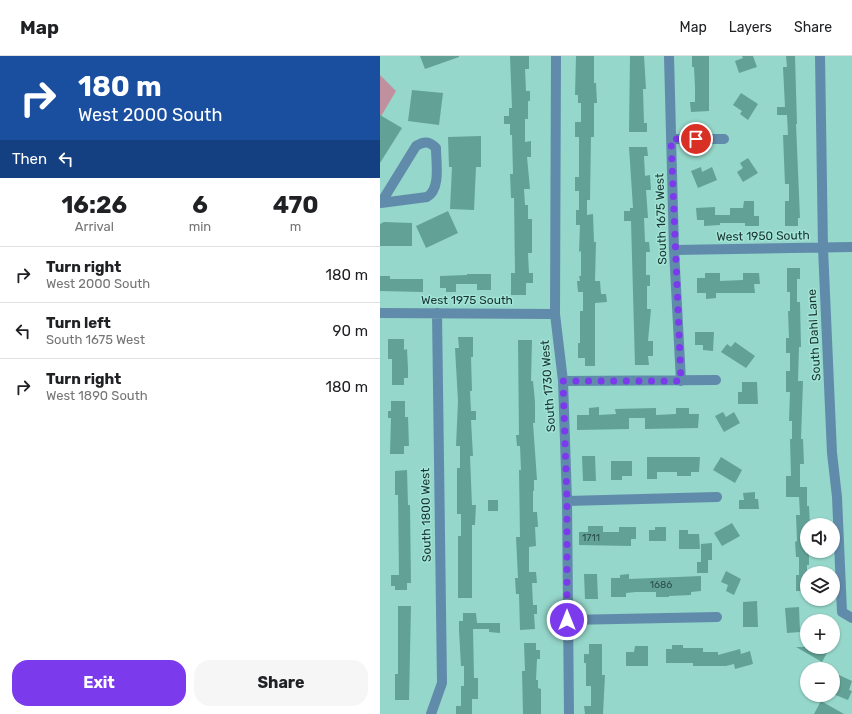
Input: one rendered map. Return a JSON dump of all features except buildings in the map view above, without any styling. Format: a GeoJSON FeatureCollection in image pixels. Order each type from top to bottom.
{"type":"FeatureCollection","features":[{"type":"Feature","properties":{"kind":"street","name":"South 1730 West"},"geometry":{"type":"LineString","coordinates":[[556,56],[554,314],[563,381],[567,501],[569,714]]}},
{"type":"Feature","properties":{"kind":"street","name":"South 1675 West"},"geometry":{"type":"LineString","coordinates":[[669,56],[674,250],[681,381]]}},
{"type":"Feature","properties":{"kind":"street","name":"South Dahl Lane"},"geometry":{"type":"LineString","coordinates":[[820,56],[822,248],[832,453],[837,497],[842,612],[852,618]]}},
{"type":"Feature","properties":{"kind":"street"},"geometry":{"type":"LineString","coordinates":[[671,139],[724,139]]}},
{"type":"Feature","properties":{"kind":"street"},"geometry":{"type":"LineString","coordinates":[[421,142],[431,143],[436,148],[436,187],[433,194],[427,197],[380,203],[416,146],[421,142]]}},
{"type":"Feature","properties":{"kind":"street","name":"West 1950 South"},"geometry":{"type":"LineString","coordinates":[[674,250],[852,248]]}},
{"type":"Feature","properties":{"kind":"street","name":"West 1975 South"},"geometry":{"type":"LineString","coordinates":[[380,313],[554,314]]}},
{"type":"Feature","properties":{"kind":"street","name":"South 1800 West"},"geometry":{"type":"LineString","coordinates":[[431,714],[442,683],[437,313]]}},
{"type":"Feature","properties":{"kind":"street"},"geometry":{"type":"LineString","coordinates":[[563,381],[716,380]]}},
{"type":"Feature","properties":{"kind":"street"},"geometry":{"type":"LineString","coordinates":[[567,501],[717,497]]}},
{"type":"Feature","properties":{"kind":"street"},"geometry":{"type":"LineString","coordinates":[[567,620],[717,617]]}},
{"type":"Feature","properties":{"kind":"shaded area"},"geometry":{"type":"Polygon","coordinates":[[[380,75],[396,91],[380,118],[380,75]]]}},
{"type":"Feature","properties":{"kind":"route"},"geometry":{"type":"LineString","coordinates":[[567,620],[567,501],[563,381],[681,381],[674,250],[671,139],[696,139]]}}]}
